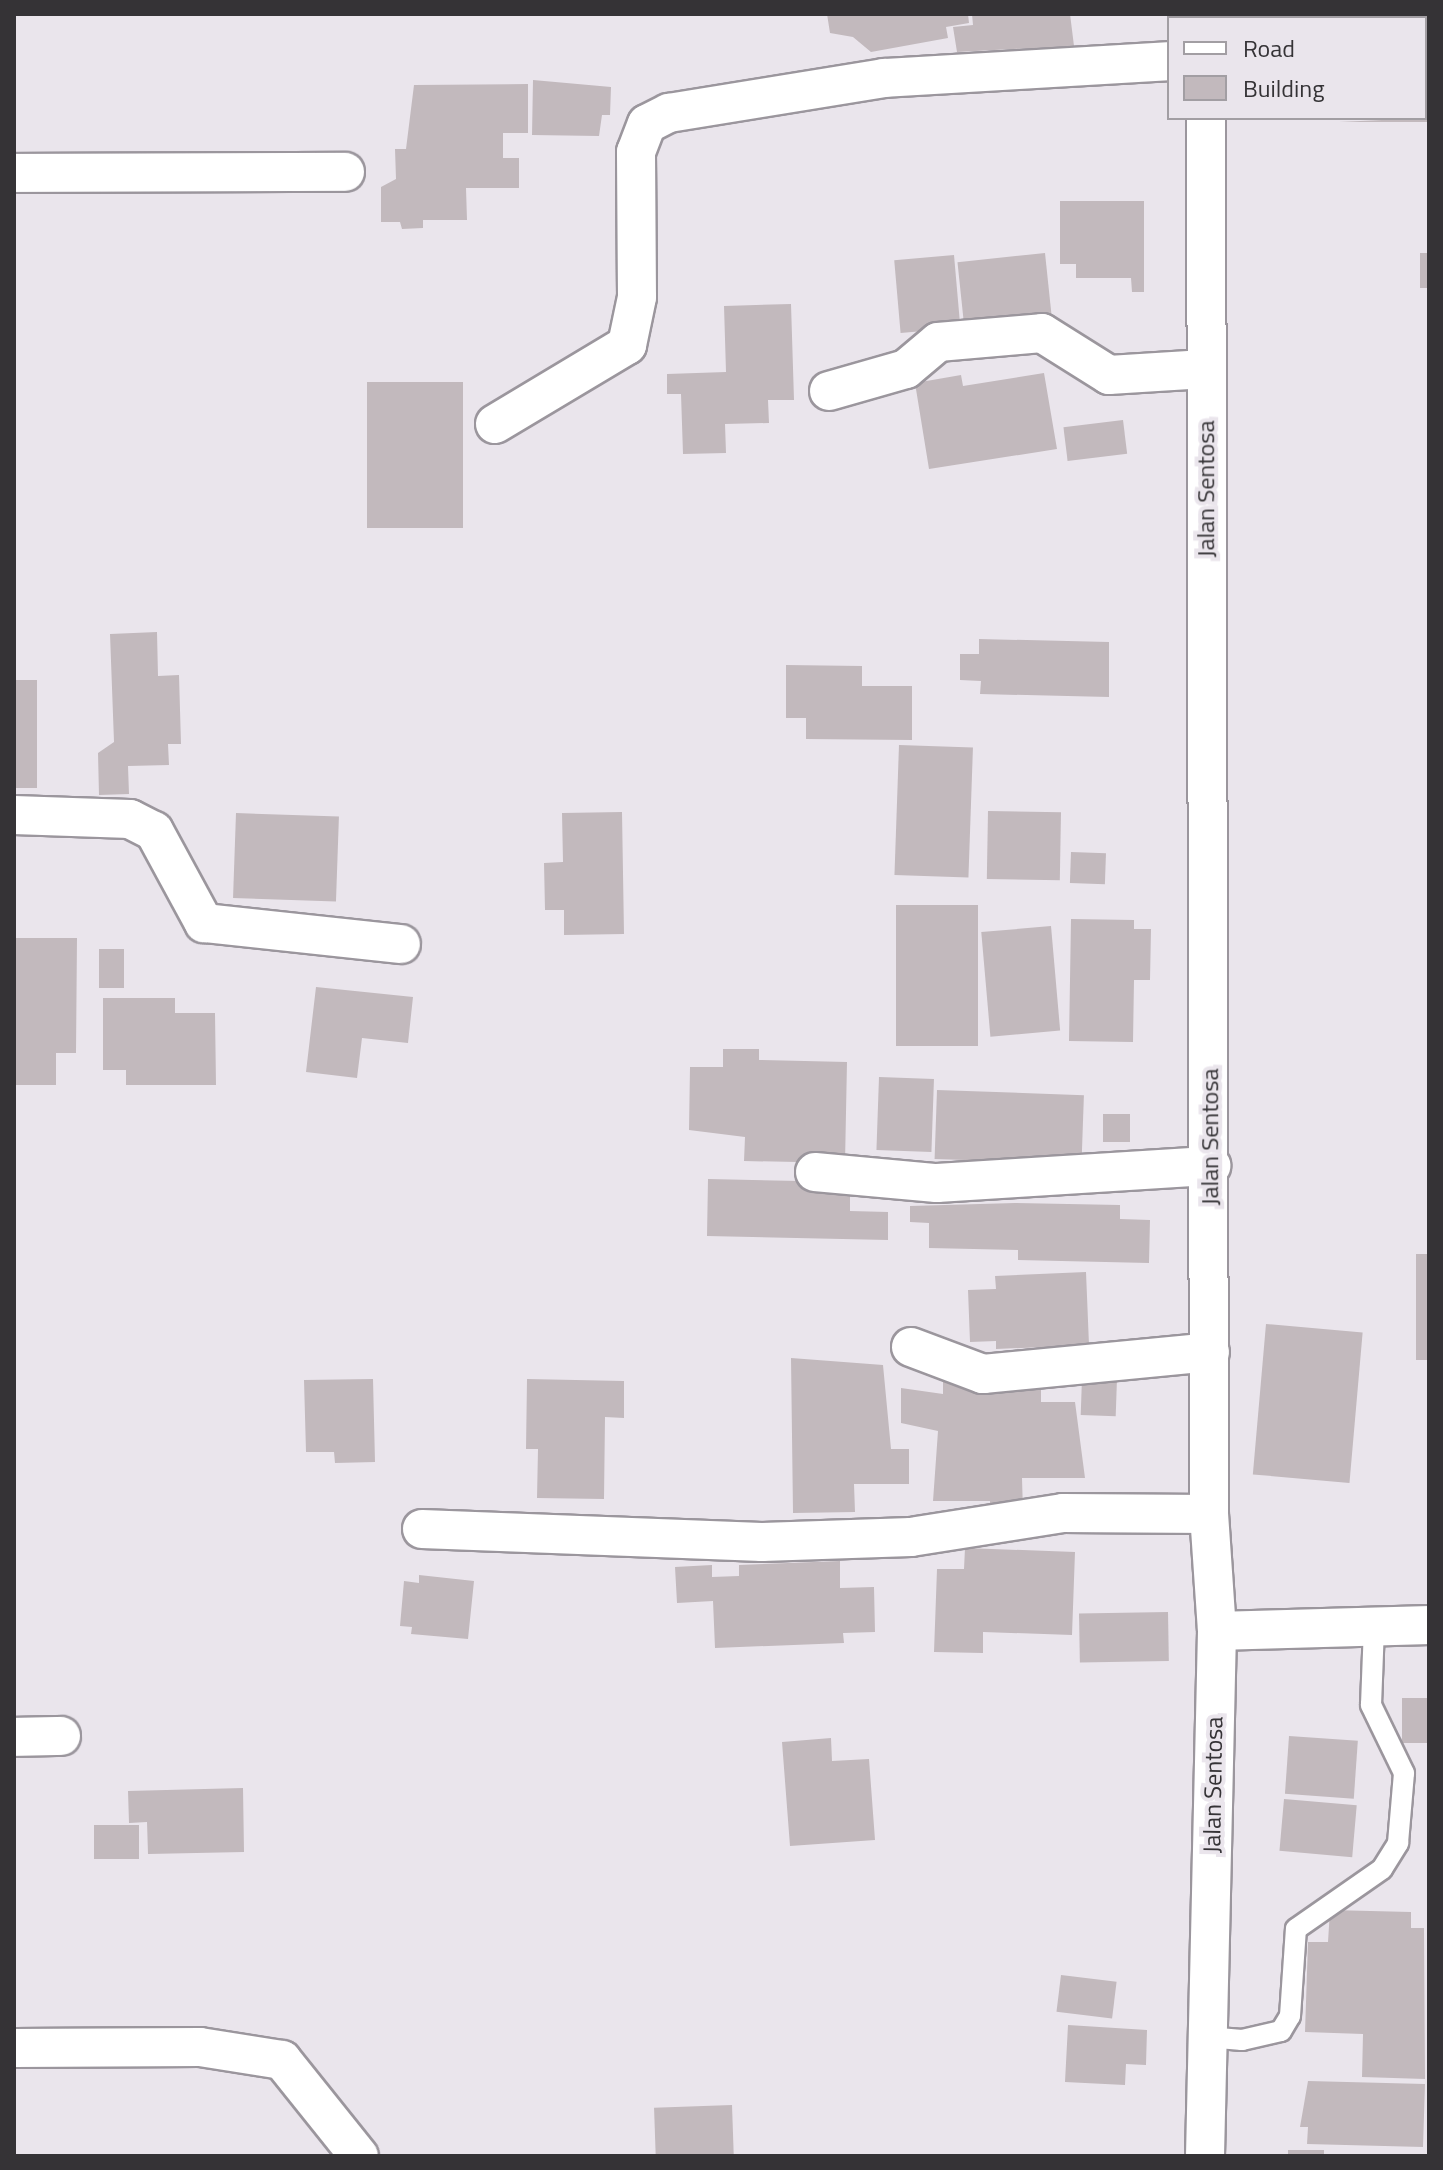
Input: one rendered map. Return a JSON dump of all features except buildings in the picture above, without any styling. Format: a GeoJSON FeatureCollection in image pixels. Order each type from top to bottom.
{"type":"FeatureCollection","features":[{"type":"Feature","properties":{"kind":"street"},"geometry":{"type":"LineString","coordinates":[[495,424],[627,345],[637,297],[636,152],[647,124],[669,113],[884,78],[1167,61]]}},
{"type":"Feature","properties":{"kind":"street","name":"Jalan Sentosa"},"geometry":{"type":"LineString","coordinates":[[1205,2156],[1217,1631],[1209,1514],[1211,1166],[1206,120]]}},
{"type":"Feature","properties":{"kind":"street"},"geometry":{"type":"LineString","coordinates":[[14,173],[345,172]]}},
{"type":"Feature","properties":{"kind":"street"},"geometry":{"type":"LineString","coordinates":[[829,391],[906,369],[938,342],[1042,333],[1109,375],[1205,369]]}},
{"type":"Feature","properties":{"kind":"street"},"geometry":{"type":"LineString","coordinates":[[14,815],[130,819],[154,831],[204,923],[401,944]]}},
{"type":"Feature","properties":{"kind":"street"},"geometry":{"type":"LineString","coordinates":[[815,1172],[937,1183],[1211,1166]]}},
{"type":"Feature","properties":{"kind":"street"},"geometry":{"type":"LineString","coordinates":[[911,1347],[983,1374],[1210,1352]]}},
{"type":"Feature","properties":{"kind":"street"},"geometry":{"type":"LineString","coordinates":[[422,1529],[762,1542],[911,1537],[1063,1513],[1209,1514]]}},
{"type":"Feature","properties":{"kind":"street"},"geometry":{"type":"LineString","coordinates":[[1217,1631],[1429,1625]]}},
{"type":"Feature","properties":{"kind":"street"},"geometry":{"type":"LineString","coordinates":[[14,1737],[61,1736]]}},
{"type":"Feature","properties":{"kind":"street"},"geometry":{"type":"LineString","coordinates":[[14,2048],[200,2047],[282,2060],[359,2156]]}},
{"type":"Feature","properties":{"kind":"lane"},"geometry":{"type":"LineString","coordinates":[[1207,2037],[1281,2031],[1290,2016],[1296,1929],[1382,1869],[1398,1843],[1404,1773],[1371,1705],[1374,1627]]}}]}
